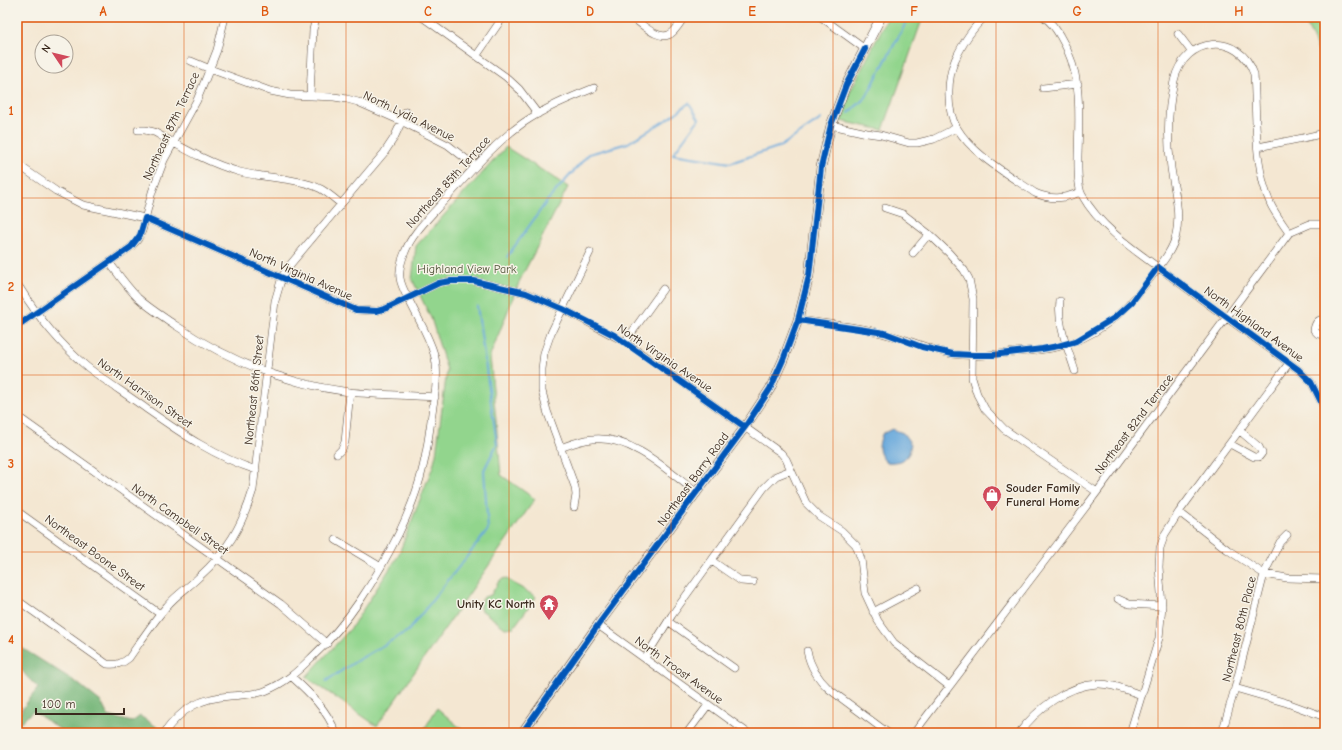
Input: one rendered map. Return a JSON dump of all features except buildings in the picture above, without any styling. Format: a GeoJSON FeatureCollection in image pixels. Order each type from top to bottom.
{"type":"FeatureCollection","features":[{"type":"Feature","properties":{"kind":"main road","name":"Northeast Barry Road"},"geometry":{"type":"LineString","coordinates":[[522,733],[598,625],[745,427],[770,389],[798,320],[809,276],[821,167],[831,125],[846,85],[881,17]]}},
{"type":"Feature","properties":{"kind":"street","name":"Northeast 87th Terrace"},"geometry":{"type":"LineString","coordinates":[[17,326],[131,247],[138,239],[142,231],[156,178],[173,143],[197,100],[217,50],[225,17]]}},
{"type":"Feature","properties":{"kind":"street"},"geometry":{"type":"LineString","coordinates":[[310,96],[313,30],[316,17]]}},
{"type":"Feature","properties":{"kind":"street"},"geometry":{"type":"LineString","coordinates":[[422,17],[477,55],[519,89],[538,114]]}},
{"type":"Feature","properties":{"kind":"street"},"geometry":{"type":"LineString","coordinates":[[477,55],[503,17]]}},
{"type":"Feature","properties":{"kind":"street"},"geometry":{"type":"LineString","coordinates":[[632,17],[662,36],[667,36],[673,32],[684,17]]}},
{"type":"Feature","properties":{"kind":"street"},"geometry":{"type":"LineString","coordinates":[[821,17],[865,49]]}},
{"type":"Feature","properties":{"kind":"street"},"geometry":{"type":"LineString","coordinates":[[985,17],[973,30],[951,69],[949,99],[956,128],[969,144],[980,154],[1034,193],[1044,197],[1064,198],[1080,192]]}},
{"type":"Feature","properties":{"kind":"street","name":"North Highland Avenue"},"geometry":{"type":"LineString","coordinates":[[1044,17],[1056,29],[1070,54],[1074,67],[1078,84],[1078,172],[1080,192],[1095,216],[1107,228],[1158,267],[1299,370],[1314,387],[1325,410]]}},
{"type":"Feature","properties":{"kind":"street"},"geometry":{"type":"LineString","coordinates":[[1178,34],[1191,51]]}},
{"type":"Feature","properties":{"kind":"street"},"geometry":{"type":"LineString","coordinates":[[798,320],[879,332],[936,351],[973,355],[1042,349],[1067,344],[1097,329],[1123,310],[1136,297],[1171,248],[1176,236],[1178,214],[1169,147],[1170,116],[1174,80],[1183,61],[1191,51],[1200,47],[1215,44],[1231,48],[1246,58],[1252,66],[1254,74],[1256,126],[1261,173],[1267,193],[1276,214],[1289,234]]}},
{"type":"Feature","properties":{"kind":"street","name":"North Lydia Avenue"},"geometry":{"type":"LineString","coordinates":[[191,61],[270,91],[290,95],[347,99],[370,107],[448,145],[475,166]]}},
{"type":"Feature","properties":{"kind":"street"},"geometry":{"type":"LineString","coordinates":[[1043,88],[1078,84]]}},
{"type":"Feature","properties":{"kind":"street","name":"Northeast 85th Terrace"},"geometry":{"type":"LineString","coordinates":[[164,733],[178,716],[200,702],[213,698],[265,691],[292,677],[327,644],[354,610],[381,567],[414,497],[423,468],[435,397],[435,357],[428,337],[400,279],[400,268],[405,252],[420,228],[475,166],[502,139],[538,114],[564,100],[594,88]]}},
{"type":"Feature","properties":{"kind":"street","name":"Northeast 86th Street"},"geometry":{"type":"LineString","coordinates":[[17,600],[107,664],[119,664],[129,658],[160,614],[178,595],[198,579],[218,559],[236,532],[243,518],[253,490],[275,301],[282,277],[289,266],[384,153],[394,138],[406,112]]}},
{"type":"Feature","properties":{"kind":"street"},"geometry":{"type":"LineString","coordinates":[[831,125],[881,135],[909,143],[926,142],[956,128]]}},
{"type":"Feature","properties":{"kind":"street"},"geometry":{"type":"LineString","coordinates":[[138,130],[154,132],[173,143],[225,167],[241,172],[309,185],[321,189],[341,204]]}},
{"type":"Feature","properties":{"kind":"street"},"geometry":{"type":"LineString","coordinates":[[1258,147],[1325,132]]}},
{"type":"Feature","properties":{"kind":"street"},"geometry":{"type":"LineString","coordinates":[[17,164],[56,192],[83,205],[145,218]]}},
{"type":"Feature","properties":{"kind":"street"},"geometry":{"type":"LineString","coordinates":[[885,208],[903,214],[929,234],[949,253],[964,270],[969,279],[973,299],[972,368],[974,387],[981,403],[990,416],[1004,429],[1097,492]]}},
{"type":"Feature","properties":{"kind":"street","name":"North Virginia Avenue"},"geometry":{"type":"LineString","coordinates":[[145,218],[356,310],[377,311],[387,308],[439,283],[462,280],[474,281],[526,293],[563,309],[625,342],[781,453],[786,459],[802,496],[812,510],[842,531],[856,545],[861,559],[865,592],[878,621],[894,643],[949,686]]}},
{"type":"Feature","properties":{"kind":"street","name":"Northeast 82nd Terrace"},"geometry":{"type":"LineString","coordinates":[[914,733],[1097,492],[1289,234],[1310,224],[1325,224]]}},
{"type":"Feature","properties":{"kind":"street"},"geometry":{"type":"LineString","coordinates":[[913,253],[929,234]]}},
{"type":"Feature","properties":{"kind":"street"},"geometry":{"type":"LineString","coordinates":[[574,508],[576,495],[575,487],[547,411],[542,391],[542,361],[547,342],[590,252]]}},
{"type":"Feature","properties":{"kind":"street"},"geometry":{"type":"LineString","coordinates":[[109,262],[129,289],[155,312],[217,350],[267,372],[289,379],[350,392],[435,397]]}},
{"type":"Feature","properties":{"kind":"street"},"geometry":{"type":"LineString","coordinates":[[20,288],[36,313]]}},
{"type":"Feature","properties":{"kind":"street"},"geometry":{"type":"LineString","coordinates":[[625,342],[663,289]]}},
{"type":"Feature","properties":{"kind":"street"},"geometry":{"type":"LineString","coordinates":[[1060,301],[1060,324],[1075,371]]}},
{"type":"Feature","properties":{"kind":"street","name":"North Harrison Street"},"geometry":{"type":"LineString","coordinates":[[36,313],[70,351],[97,374],[195,442],[227,459],[256,470]]}},
{"type":"Feature","properties":{"kind":"street"},"geometry":{"type":"LineString","coordinates":[[1325,319],[1320,319],[1314,330],[1318,334],[1325,335]]}},
{"type":"Feature","properties":{"kind":"street"},"geometry":{"type":"LineString","coordinates":[[1130,733],[1156,650],[1162,606],[1159,567],[1160,548],[1169,526],[1289,364]]}},
{"type":"Feature","properties":{"kind":"street"},"geometry":{"type":"LineString","coordinates":[[337,454],[342,449],[345,442],[350,392]]}},
{"type":"Feature","properties":{"kind":"street","name":"North Campbell Street"},"geometry":{"type":"LineString","coordinates":[[17,416],[282,604],[327,644]]}},
{"type":"Feature","properties":{"kind":"street"},"geometry":{"type":"LineString","coordinates":[[1230,444],[1254,457],[1259,457],[1262,453],[1259,447],[1240,431]]}},
{"type":"Feature","properties":{"kind":"street"},"geometry":{"type":"LineString","coordinates":[[560,448],[576,442],[594,438],[616,440],[625,443],[647,456],[697,492]]}},
{"type":"Feature","properties":{"kind":"street"},"geometry":{"type":"LineString","coordinates":[[645,658],[764,488],[776,476],[791,470]]}},
{"type":"Feature","properties":{"kind":"street","name":"Northeast Boone Street"},"geometry":{"type":"LineString","coordinates":[[17,511],[160,614]]}},
{"type":"Feature","properties":{"kind":"street"},"geometry":{"type":"LineString","coordinates":[[1179,512],[1228,550],[1264,574],[1287,578],[1325,579]]}},
{"type":"Feature","properties":{"kind":"street","name":"Northeast 80th Place"},"geometry":{"type":"LineString","coordinates":[[1222,733],[1264,574],[1280,542],[1286,535]]}},
{"type":"Feature","properties":{"kind":"street"},"geometry":{"type":"LineString","coordinates":[[336,540],[381,567]]}},
{"type":"Feature","properties":{"kind":"street"},"geometry":{"type":"LineString","coordinates":[[712,561],[741,581],[753,582]]}},
{"type":"Feature","properties":{"kind":"street"},"geometry":{"type":"LineString","coordinates":[[873,612],[918,588]]}},
{"type":"Feature","properties":{"kind":"street"},"geometry":{"type":"LineString","coordinates":[[1118,599],[1129,604],[1162,606]]}},
{"type":"Feature","properties":{"kind":"street"},"geometry":{"type":"LineString","coordinates":[[669,622],[734,668]]}},
{"type":"Feature","properties":{"kind":"street","name":"North Troost Avenue"},"geometry":{"type":"LineString","coordinates":[[598,625],[748,733]]}},
{"type":"Feature","properties":{"kind":"street"},"geometry":{"type":"LineString","coordinates":[[806,651],[812,668],[822,683],[888,733]]}},
{"type":"Feature","properties":{"kind":"street"},"geometry":{"type":"LineString","coordinates":[[292,677],[316,700],[325,712],[336,733]]}},
{"type":"Feature","properties":{"kind":"street"},"geometry":{"type":"LineString","coordinates":[[1019,733],[1046,705],[1078,689],[1090,685],[1102,684],[1142,695]]}},
{"type":"Feature","properties":{"kind":"street"},"geometry":{"type":"LineString","coordinates":[[1235,688],[1287,703],[1325,717]]}},
{"type":"Feature","properties":{"kind":"street"},"geometry":{"type":"LineString","coordinates":[[687,733],[708,704]]}},
{"type":"Feature","properties":{"kind":"green space"},"geometry":{"type":"Polygon","coordinates":[[[888,17],[923,17],[883,130],[841,121],[850,92],[888,17]]]}},
{"type":"Feature","properties":{"kind":"green space"},"geometry":{"type":"Polygon","coordinates":[[[1303,17],[1325,17],[1324,63],[1303,17]]]}},
{"type":"Feature","properties":{"kind":"green space","name":"Highland View Park"},"geometry":{"type":"Polygon","coordinates":[[[506,147],[568,187],[520,280],[490,356],[501,475],[535,499],[377,726],[306,677],[351,628],[398,556],[433,466],[436,454],[447,370],[431,318],[412,279],[416,246],[506,147]]]}},
{"type":"Feature","properties":{"kind":"green space"},"geometry":{"type":"Polygon","coordinates":[[[505,578],[536,597],[514,627],[505,628],[480,609],[480,603],[484,597],[491,595],[499,581],[505,578]]]}},
{"type":"Feature","properties":{"kind":"green space"},"geometry":{"type":"Polygon","coordinates":[[[17,646],[76,682],[101,702],[108,716],[132,722],[140,716],[157,727],[152,733],[65,733],[33,711],[17,726],[19,716],[38,688],[17,664],[17,646]]]}},
{"type":"Feature","properties":{"kind":"green space"},"geometry":{"type":"Polygon","coordinates":[[[437,708],[466,733],[422,733],[437,708]]]}},
{"type":"Feature","properties":{"kind":"water"},"geometry":{"type":"Polygon","coordinates":[[[892,429],[903,433],[911,444],[909,453],[905,458],[896,462],[886,462],[879,449],[880,442],[882,434],[892,429]]]}},
{"type":"Feature","properties":{"kind":"waterway"},"geometry":{"type":"LineString","coordinates":[[849,113],[866,97],[909,17]]}},
{"type":"Feature","properties":{"kind":"waterway"},"geometry":{"type":"LineString","coordinates":[[507,257],[547,201],[589,154],[628,143],[671,117],[689,103],[699,119],[673,154],[730,163],[781,146],[821,119]]}},
{"type":"Feature","properties":{"kind":"waterway"},"geometry":{"type":"LineString","coordinates":[[326,681],[358,660],[408,631],[488,530],[484,470],[497,444],[477,306]]}},
{"type":"Feature","properties":{"kind":"cycle path"},"geometry":{"type":"LineString","coordinates":[[522,733],[598,625],[745,427],[770,389],[798,320],[809,276],[821,167],[831,125],[846,85],[865,49]]}},
{"type":"Feature","properties":{"kind":"cycle path"},"geometry":{"type":"LineString","coordinates":[[17,326],[131,247],[140,235],[145,218],[356,310],[377,311],[387,308],[439,283],[451,281],[474,281],[526,293],[563,309],[614,335],[745,427]]}},
{"type":"Feature","properties":{"kind":"cycle path"},"geometry":{"type":"LineString","coordinates":[[798,320],[885,333],[922,347],[953,354],[993,355],[1042,349],[1076,341],[1114,318],[1132,302],[1158,267],[1299,370],[1311,382],[1325,410]]}},
{"type":"Feature","properties":{"kind":"place","name":"Souder Family Funeral Home"},"geometry":{"type":"Point","coordinates":[992,512]}},
{"type":"Feature","properties":{"kind":"place","name":"Unity KC North"},"geometry":{"type":"Point","coordinates":[549,621]}}]}
